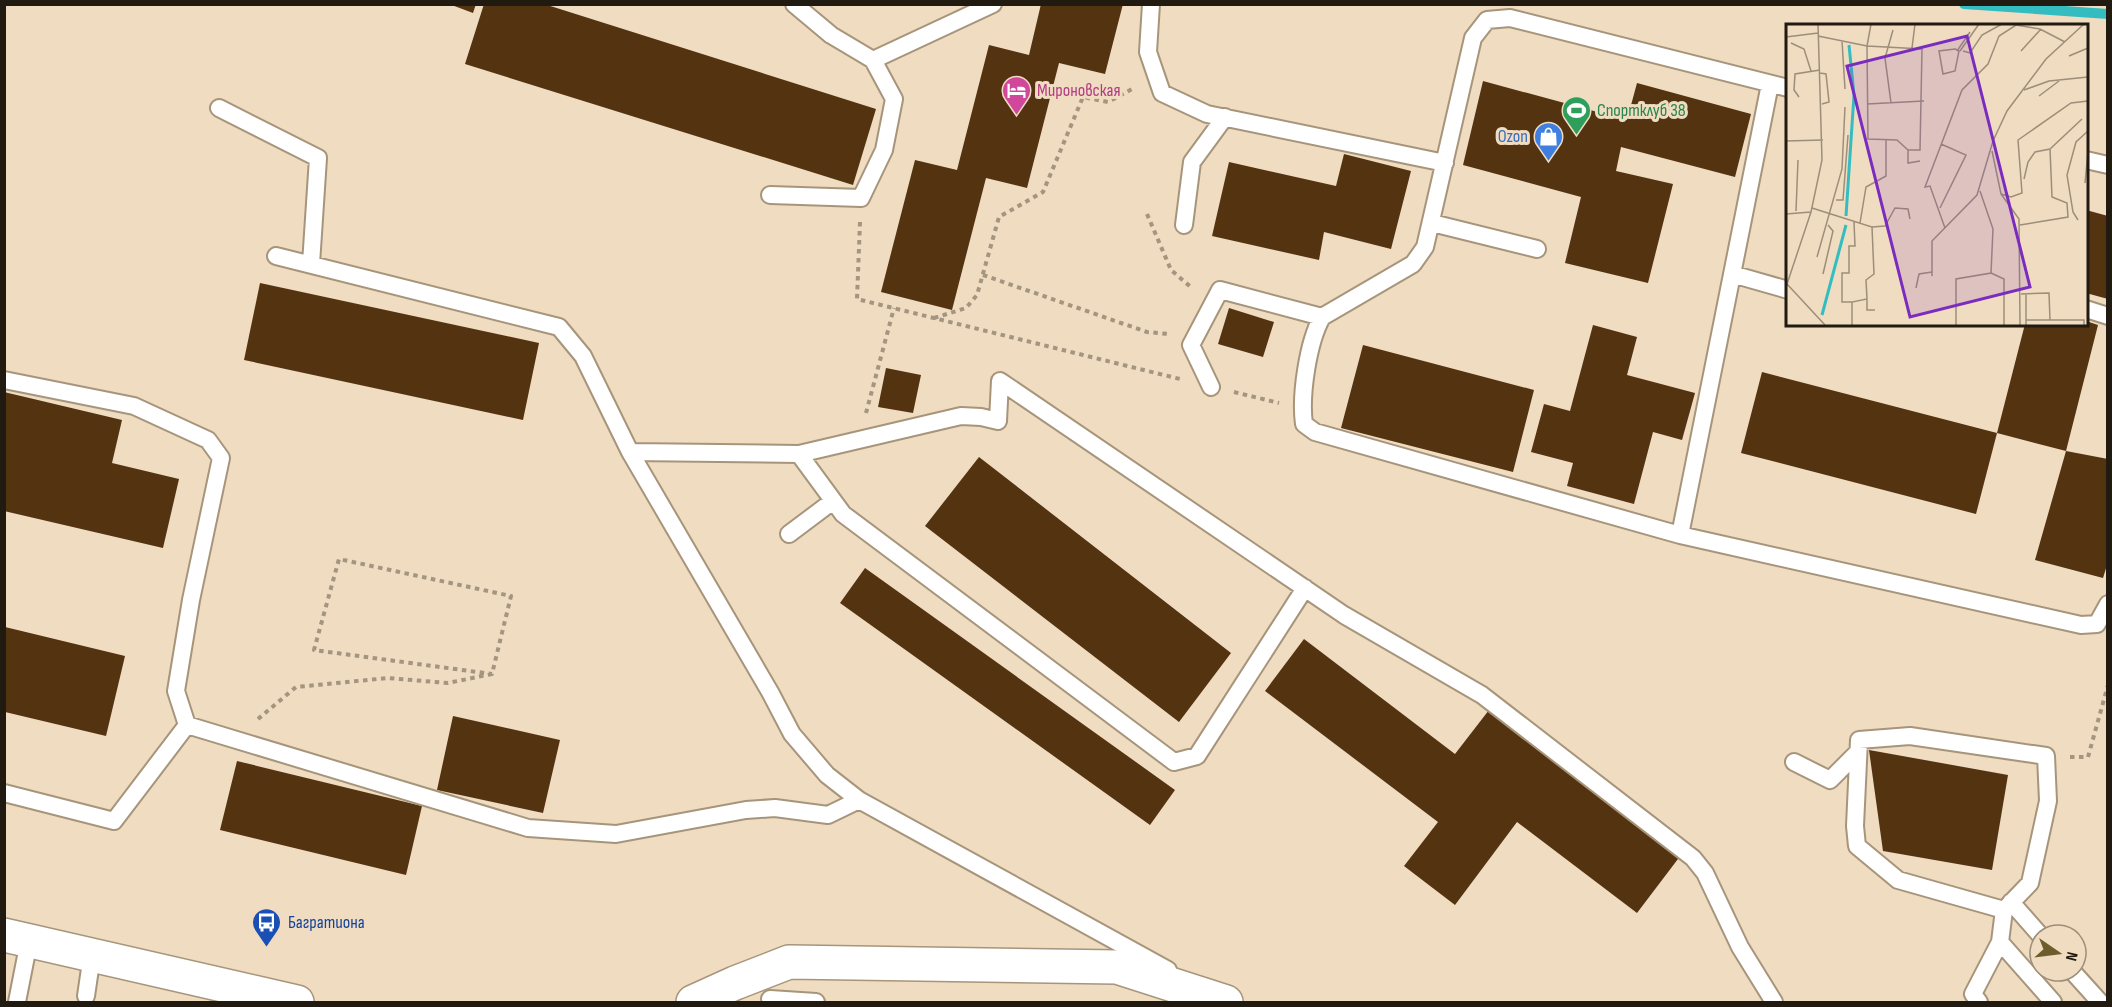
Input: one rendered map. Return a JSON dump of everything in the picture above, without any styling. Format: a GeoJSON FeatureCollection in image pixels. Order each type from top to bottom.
{"type":"FeatureCollection","features":[{"type":"Feature","properties":{"kind":"street"},"geometry":{"type":"LineString","coordinates":[[17,938],[297,1002]]}},
{"type":"Feature","properties":{"kind":"street"},"geometry":{"type":"LineString","coordinates":[[693,1002],[735,982],[789,962],[1117,967],[1225,1002]]}},
{"type":"Feature","properties":{"kind":"lane"},"geometry":{"type":"LineString","coordinates":[[770,195],[861,198],[884,150],[894,99],[873,60],[831,35],[794,4]]}},
{"type":"Feature","properties":{"kind":"lane"},"geometry":{"type":"LineString","coordinates":[[873,60],[993,4]]}},
{"type":"Feature","properties":{"kind":"lane"},"geometry":{"type":"LineString","coordinates":[[1151,4],[1148,52],[1162,93],[1207,114],[1445,163]]}},
{"type":"Feature","properties":{"kind":"lane"},"geometry":{"type":"LineString","coordinates":[[1786,88],[1510,18],[1487,20],[1473,38],[1425,247],[1413,264],[1322,317],[1314,332],[1302,409],[1304,424],[1315,432],[1680,535],[2081,626],[2097,624],[2108,604]]}},
{"type":"Feature","properties":{"kind":"lane"},"geometry":{"type":"LineString","coordinates":[[1680,535],[1770,84]]}},
{"type":"Feature","properties":{"kind":"lane"},"geometry":{"type":"LineString","coordinates":[[219,108],[318,158],[311,264]]}},
{"type":"Feature","properties":{"kind":"lane"},"geometry":{"type":"LineString","coordinates":[[1184,225],[1192,162],[1225,117]]}},
{"type":"Feature","properties":{"kind":"lane"},"geometry":{"type":"LineString","coordinates":[[2088,160],[2108,165]]}},
{"type":"Feature","properties":{"kind":"lane"},"geometry":{"type":"LineString","coordinates":[[1432,223],[1537,249]]}},
{"type":"Feature","properties":{"kind":"lane"},"geometry":{"type":"LineString","coordinates":[[276,256],[559,327],[583,356],[630,452],[765,682],[792,734],[827,775],[859,800],[1225,1002]]}},
{"type":"Feature","properties":{"kind":"lane"},"geometry":{"type":"LineString","coordinates":[[1732,274],[1786,289]]}},
{"type":"Feature","properties":{"kind":"lane"},"geometry":{"type":"LineString","coordinates":[[1212,387],[1191,345],[1220,290],[1322,317]]}},
{"type":"Feature","properties":{"kind":"lane"},"geometry":{"type":"LineString","coordinates":[[2088,310],[2108,316]]}},
{"type":"Feature","properties":{"kind":"lane"},"geometry":{"type":"LineString","coordinates":[[4,380],[134,406],[208,440],[221,458],[191,600],[176,691],[187,725]]}},
{"type":"Feature","properties":{"kind":"lane"},"geometry":{"type":"LineString","coordinates":[[630,452],[799,454],[961,416],[998,421],[1000,381],[1344,615],[1482,695],[1693,858],[1705,873],[1740,946],[1774,1002]]}},
{"type":"Feature","properties":{"kind":"lane"},"geometry":{"type":"LineString","coordinates":[[799,454],[843,514],[1174,762],[1197,756],[1305,588]]}},
{"type":"Feature","properties":{"kind":"lane"},"geometry":{"type":"LineString","coordinates":[[789,534],[833,501]]}},
{"type":"Feature","properties":{"kind":"lane"},"geometry":{"type":"LineString","coordinates":[[187,725],[528,828],[616,834],[746,810],[775,808],[828,815],[859,800]]}},
{"type":"Feature","properties":{"kind":"lane"},"geometry":{"type":"LineString","coordinates":[[4,793],[114,821],[187,725]]}},
{"type":"Feature","properties":{"kind":"lane"},"geometry":{"type":"LineString","coordinates":[[1979,1002],[1972,994],[2000,942],[2008,906],[2030,882],[2048,801],[2046,756],[1910,736],[1859,740],[1855,826],[1857,846],[1898,880],[2008,906],[2028,924]]}},
{"type":"Feature","properties":{"kind":"lane"},"geometry":{"type":"LineString","coordinates":[[1794,762],[1830,780],[1858,752]]}},
{"type":"Feature","properties":{"kind":"lane"},"geometry":{"type":"LineString","coordinates":[[17,938],[17,1002]]}},
{"type":"Feature","properties":{"kind":"lane"},"geometry":{"type":"LineString","coordinates":[[2000,942],[2053,1002]]}},
{"type":"Feature","properties":{"kind":"lane"},"geometry":{"type":"LineString","coordinates":[[86,996],[92,955]]}},
{"type":"Feature","properties":{"kind":"lane"},"geometry":{"type":"LineString","coordinates":[[789,962],[769,1001],[816,1002]]}},
{"type":"Feature","properties":{"kind":"lane"},"geometry":{"type":"LineString","coordinates":[[2083,983],[2100,1002]]}},
{"type":"Feature","properties":{"kind":"path"},"geometry":{"type":"LineString","coordinates":[[934,318],[966,308],[977,295],[999,217],[1043,192],[1083,97],[1108,102],[1156,76]]}},
{"type":"Feature","properties":{"kind":"path"},"geometry":{"type":"LineString","coordinates":[[861,198],[857,299],[1302,409]]}},
{"type":"Feature","properties":{"kind":"path"},"geometry":{"type":"LineString","coordinates":[[1147,214],[1171,270],[1212,305]]}},
{"type":"Feature","properties":{"kind":"path"},"geometry":{"type":"LineString","coordinates":[[983,275],[1147,332],[1197,335]]}},
{"type":"Feature","properties":{"kind":"path"},"geometry":{"type":"LineString","coordinates":[[859,440],[894,308]]}},
{"type":"Feature","properties":{"kind":"path"},"geometry":{"type":"LineString","coordinates":[[339,559],[511,596],[492,674],[314,650],[339,559]]}},
{"type":"Feature","properties":{"kind":"path"},"geometry":{"type":"LineString","coordinates":[[234,739],[296,687],[388,678],[448,683],[492,674]]}},
{"type":"Feature","properties":{"kind":"path"},"geometry":{"type":"LineString","coordinates":[[2088,757],[2108,685]]}},
{"type":"Feature","properties":{"kind":"building"},"geometry":{"type":"Polygon","coordinates":[[[449,4],[476,4],[473,13],[449,4]]]}},
{"type":"Feature","properties":{"kind":"building"},"geometry":{"type":"Polygon","coordinates":[[[484,4],[544,4],[876,109],[853,185],[465,64],[484,4]]]}},
{"type":"Feature","properties":{"kind":"building"},"geometry":{"type":"Polygon","coordinates":[[[1041,4],[1123,4],[1105,74],[1059,63],[1027,188],[986,178],[952,310],[881,292],[915,160],[957,170],[989,45],[1029,55],[1041,4]]]}},
{"type":"Feature","properties":{"kind":"building"},"geometry":{"type":"Polygon","coordinates":[[[1483,81],[1627,120],[1637,83],[1751,114],[1735,177],[1621,147],[1616,171],[1673,184],[1648,283],[1565,263],[1581,197],[1463,165],[1483,81]]]}},
{"type":"Feature","properties":{"kind":"building"},"geometry":{"type":"Polygon","coordinates":[[[1344,154],[1411,171],[1391,249],[1324,232],[1319,260],[1212,236],[1229,162],[1336,186],[1344,154]]]}},
{"type":"Feature","properties":{"kind":"building"},"geometry":{"type":"Polygon","coordinates":[[[2088,211],[2108,216],[2108,299],[2088,294],[2088,211]]]}},
{"type":"Feature","properties":{"kind":"building"},"geometry":{"type":"Polygon","coordinates":[[[260,283],[539,343],[523,420],[244,360],[260,283]]]}},
{"type":"Feature","properties":{"kind":"building"},"geometry":{"type":"Polygon","coordinates":[[[1229,308],[1274,322],[1263,357],[1218,344],[1229,308]]]}},
{"type":"Feature","properties":{"kind":"building"},"geometry":{"type":"Polygon","coordinates":[[[2088,322],[2098,325],[2066,451],[1997,433],[2024,326],[2088,326],[2088,322]]]}},
{"type":"Feature","properties":{"kind":"building"},"geometry":{"type":"Polygon","coordinates":[[[1593,325],[1637,337],[1627,375],[1695,393],[1682,440],[1653,432],[1634,504],[1567,486],[1573,463],[1531,452],[1544,404],[1570,411],[1593,325]]]}},
{"type":"Feature","properties":{"kind":"building"},"geometry":{"type":"Polygon","coordinates":[[[1363,345],[1534,390],[1513,472],[1341,428],[1363,345]]]}},
{"type":"Feature","properties":{"kind":"building"},"geometry":{"type":"Polygon","coordinates":[[[886,368],[921,375],[913,413],[878,407],[886,368]]]}},
{"type":"Feature","properties":{"kind":"building"},"geometry":{"type":"Polygon","coordinates":[[[1762,372],[1997,433],[1976,514],[1741,453],[1762,372]]]}},
{"type":"Feature","properties":{"kind":"building"},"geometry":{"type":"Polygon","coordinates":[[[4,392],[122,420],[112,463],[179,479],[163,548],[4,511],[4,392]]]}},
{"type":"Feature","properties":{"kind":"building"},"geometry":{"type":"Polygon","coordinates":[[[2066,451],[2108,459],[2108,562],[2103,578],[2035,560],[2066,451]]]}},
{"type":"Feature","properties":{"kind":"building"},"geometry":{"type":"Polygon","coordinates":[[[979,457],[1231,653],[1179,722],[925,526],[979,457]]]}},
{"type":"Feature","properties":{"kind":"building"},"geometry":{"type":"Polygon","coordinates":[[[865,568],[1175,790],[1150,825],[840,603],[865,568]]]}},
{"type":"Feature","properties":{"kind":"building"},"geometry":{"type":"Polygon","coordinates":[[[5,627],[125,656],[106,736],[5,712],[5,627]]]}},
{"type":"Feature","properties":{"kind":"building"},"geometry":{"type":"Polygon","coordinates":[[[1304,639],[1455,754],[1489,710],[1681,855],[1637,913],[1517,822],[1455,905],[1404,866],[1438,822],[1265,691],[1304,639]]]}},
{"type":"Feature","properties":{"kind":"building"},"geometry":{"type":"Polygon","coordinates":[[[453,716],[560,740],[543,813],[437,790],[453,716]]]}},
{"type":"Feature","properties":{"kind":"building"},"geometry":{"type":"Polygon","coordinates":[[[1869,750],[2008,775],[1992,870],[1883,851],[1869,750]]]}},
{"type":"Feature","properties":{"kind":"building"},"geometry":{"type":"Polygon","coordinates":[[[237,761],[422,806],[406,875],[220,830],[237,761]]]}},
{"type":"Feature","properties":{"kind":"waterway"},"geometry":{"type":"LineString","coordinates":[[1964,4],[2108,14]]}},
{"type":"Feature","properties":{"kind":"place","name":"Мироновская"},"geometry":{"type":"Point","coordinates":[1016,116]}},
{"type":"Feature","properties":{"kind":"place","name":"Спортклуб 38"},"geometry":{"type":"Point","coordinates":[1576,136]}},
{"type":"Feature","properties":{"kind":"place","name":"Ozon"},"geometry":{"type":"Point","coordinates":[1549,162]}},
{"type":"Feature","properties":{"kind":"place","name":"Багратиона"},"geometry":{"type":"Point","coordinates":[267,948]}}]}
